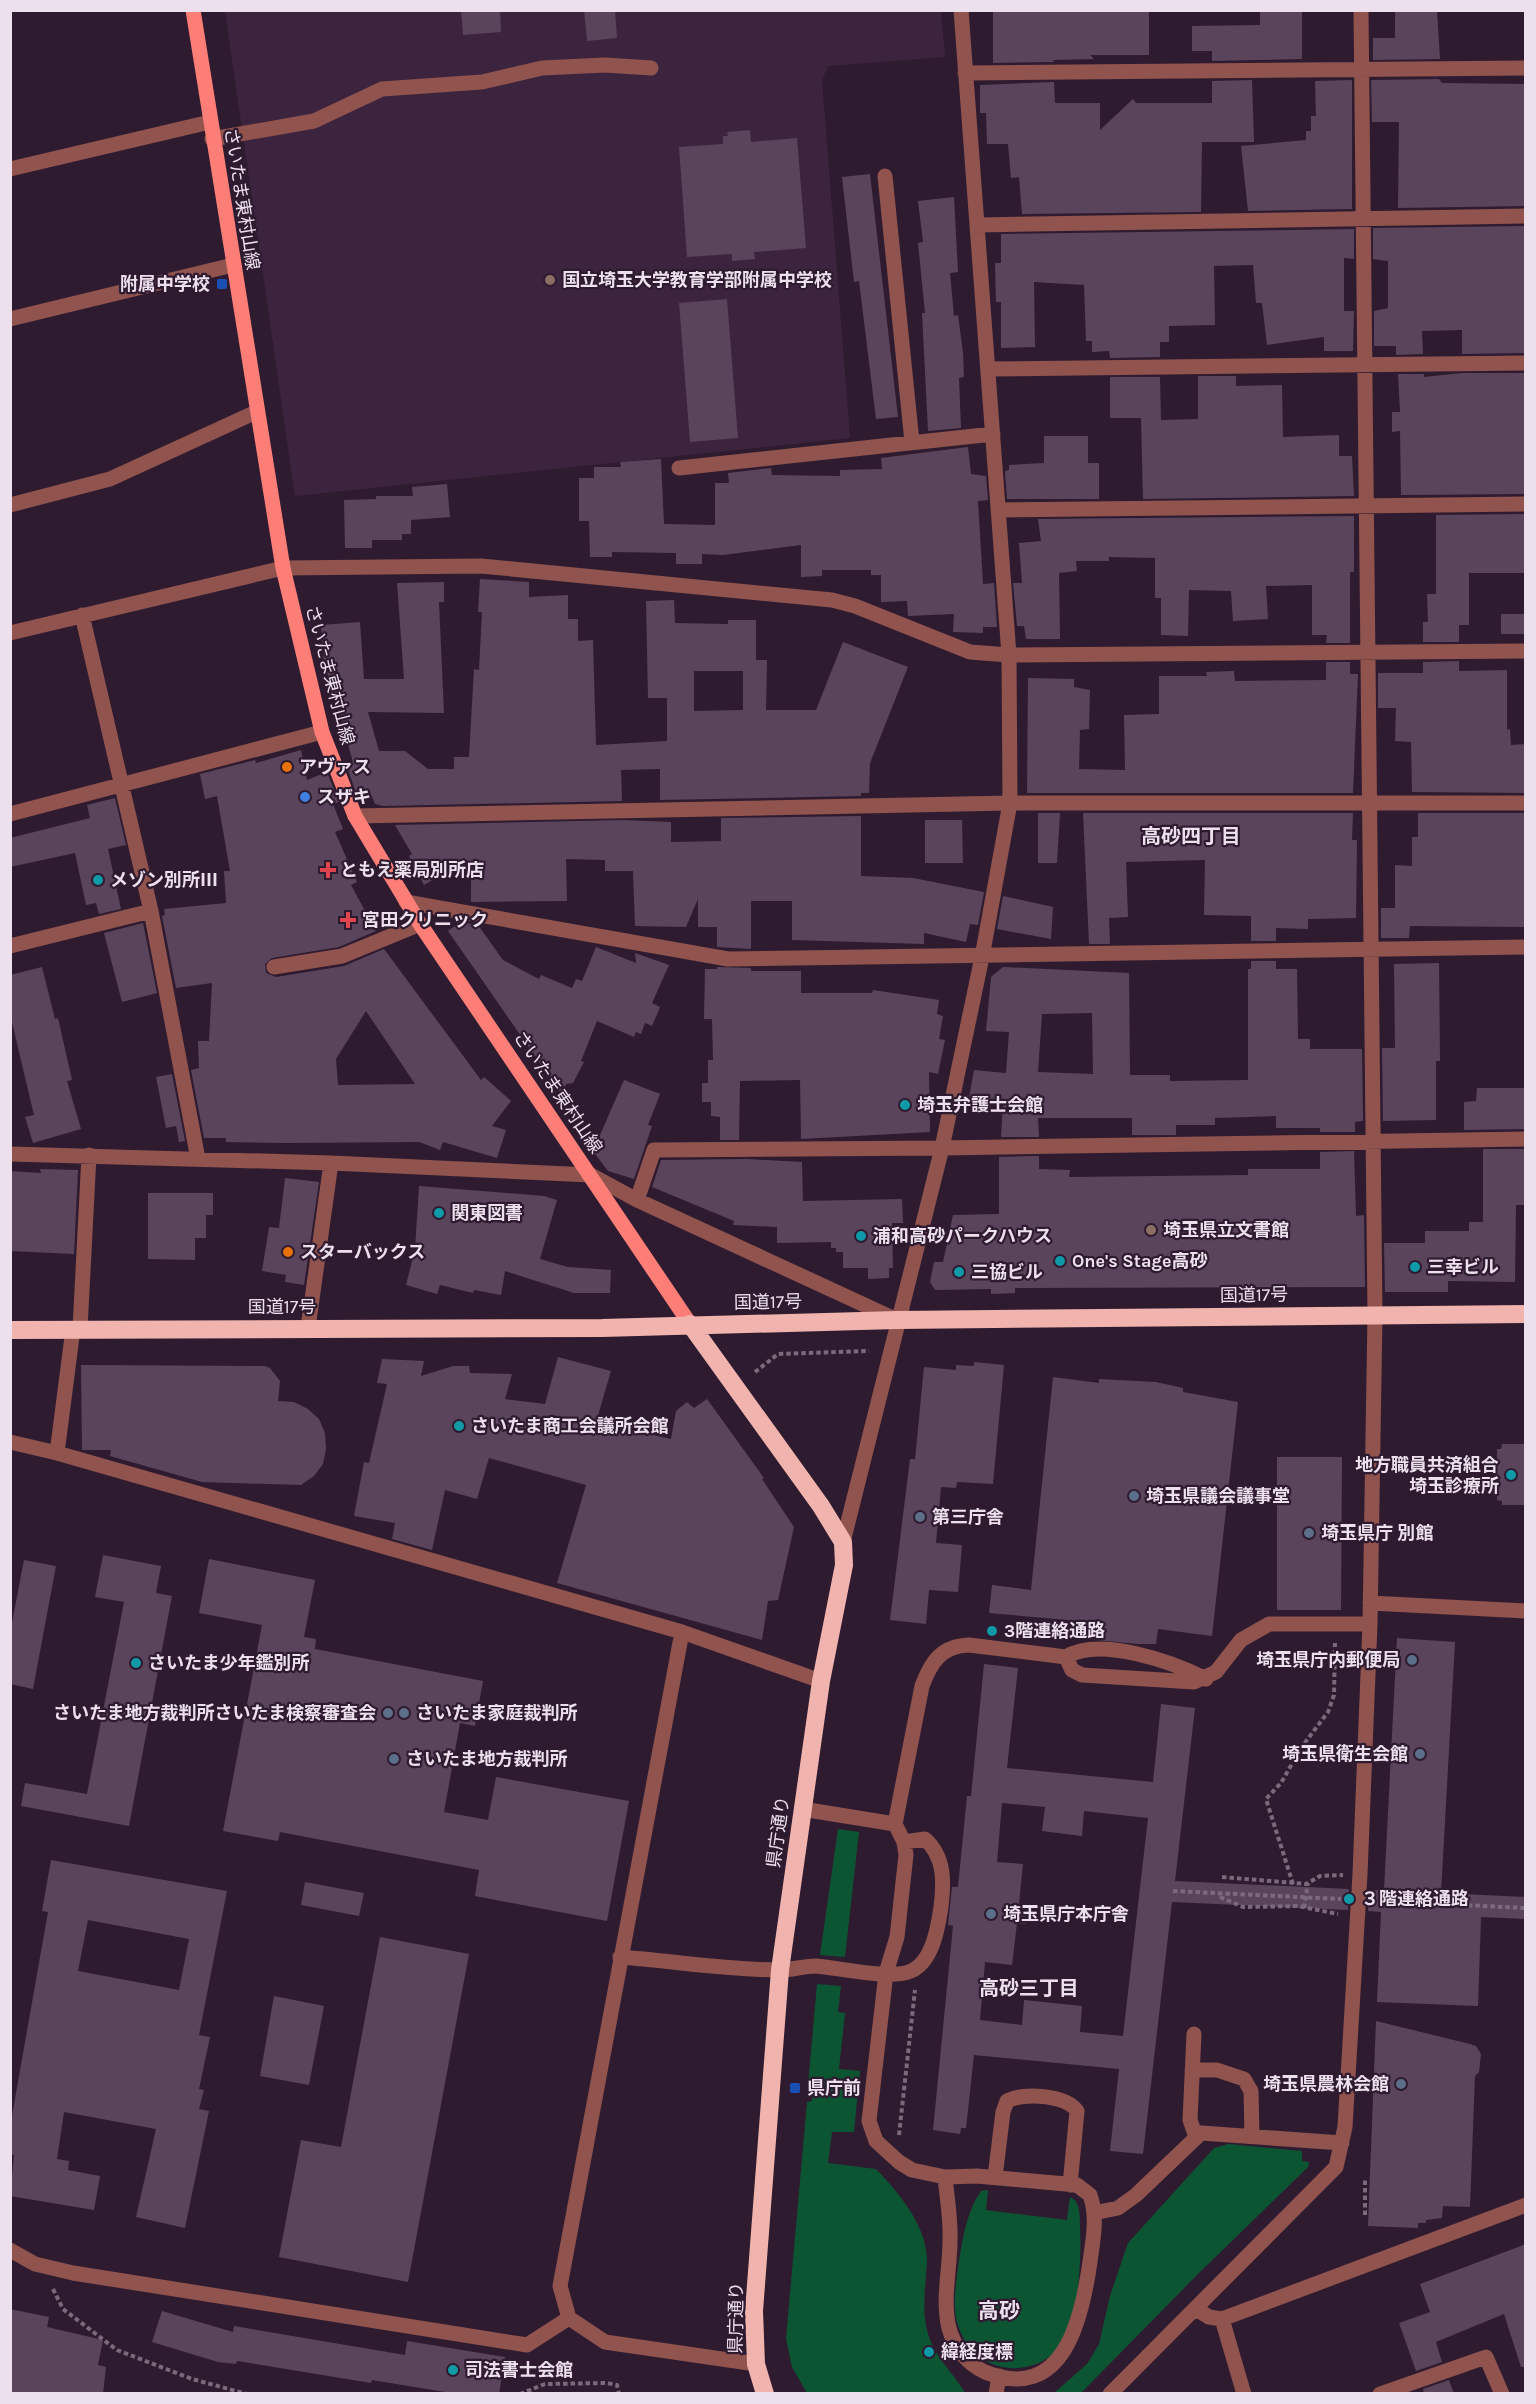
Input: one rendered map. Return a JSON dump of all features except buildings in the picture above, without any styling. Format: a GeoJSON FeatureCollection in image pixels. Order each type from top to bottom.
{"type":"FeatureCollection","features":[{"type":"Feature","properties":{"kind":"highway","name":"国道17号"},"geometry":{"type":"LineString","coordinates":[[10,1330],[602,1328],[897,1320],[1526,1314]]}},
{"type":"Feature","properties":{"kind":"highway"},"geometry":{"type":"LineString","coordinates":[[690,1324],[821,1506],[843,1542]]}},
{"type":"Feature","properties":{"kind":"highway","name":"県庁通り"},"geometry":{"type":"LineString","coordinates":[[765,2394],[756,2364],[754,2311],[780,1970],[822,1681],[844,1565],[843,1542]]}},
{"type":"Feature","properties":{"kind":"main road","name":"さいたま東村山線"},"geometry":{"type":"LineString","coordinates":[[193,10],[256,412],[283,568],[322,732],[355,816],[406,902],[690,1324]]}},
{"type":"Feature","properties":{"kind":"street"},"geometry":{"type":"LineString","coordinates":[[843,1542],[942,1148],[982,957],[1010,803],[1009,655],[961,10]]}},
{"type":"Feature","properties":{"kind":"street"},"geometry":{"type":"LineString","coordinates":[[1110,2394],[1336,2167],[1345,2127],[1360,1874],[1370,1624],[1375,1314],[1361,10]]}},
{"type":"Feature","properties":{"kind":"street"},"geometry":{"type":"LineString","coordinates":[[212,139],[314,121],[382,89],[482,82],[542,68],[605,65],[651,68]]}},
{"type":"Feature","properties":{"kind":"street"},"geometry":{"type":"LineString","coordinates":[[965,73],[1526,68]]}},
{"type":"Feature","properties":{"kind":"street"},"geometry":{"type":"LineString","coordinates":[[10,169],[210,122]]}},
{"type":"Feature","properties":{"kind":"street"},"geometry":{"type":"LineString","coordinates":[[885,176],[912,442]]}},
{"type":"Feature","properties":{"kind":"street"},"geometry":{"type":"LineString","coordinates":[[977,225],[1526,216]]}},
{"type":"Feature","properties":{"kind":"street"},"geometry":{"type":"LineString","coordinates":[[10,319],[233,265]]}},
{"type":"Feature","properties":{"kind":"street"},"geometry":{"type":"LineString","coordinates":[[988,369],[1526,363]]}},
{"type":"Feature","properties":{"kind":"street"},"geometry":{"type":"LineString","coordinates":[[10,505],[110,479],[256,412]]}},
{"type":"Feature","properties":{"kind":"street"},"geometry":{"type":"LineString","coordinates":[[679,468],[993,434]]}},
{"type":"Feature","properties":{"kind":"street"},"geometry":{"type":"LineString","coordinates":[[999,510],[1526,504]]}},
{"type":"Feature","properties":{"kind":"street"},"geometry":{"type":"LineString","coordinates":[[10,633],[283,568],[481,566],[832,600],[855,606],[970,652],[1009,655],[1526,651]]}},
{"type":"Feature","properties":{"kind":"street"},"geometry":{"type":"LineString","coordinates":[[82,615],[152,911],[198,1159]]}},
{"type":"Feature","properties":{"kind":"street"},"geometry":{"type":"LineString","coordinates":[[10,814],[322,732]]}},
{"type":"Feature","properties":{"kind":"street"},"geometry":{"type":"LineString","coordinates":[[355,816],[1010,803],[1526,803]]}},
{"type":"Feature","properties":{"kind":"street"},"geometry":{"type":"LineString","coordinates":[[406,902],[728,959],[982,957],[1526,947]]}},
{"type":"Feature","properties":{"kind":"street"},"geometry":{"type":"LineString","coordinates":[[10,946],[152,911]]}},
{"type":"Feature","properties":{"kind":"street"},"geometry":{"type":"LineString","coordinates":[[274,967],[342,956],[420,924]]}},
{"type":"Feature","properties":{"kind":"street"},"geometry":{"type":"LineString","coordinates":[[637,1200],[654,1150],[1526,1139]]}},
{"type":"Feature","properties":{"kind":"street"},"geometry":{"type":"LineString","coordinates":[[10,1154],[331,1163],[591,1175],[637,1200],[897,1320]]}},
{"type":"Feature","properties":{"kind":"street"},"geometry":{"type":"LineString","coordinates":[[57,1453],[77,1329],[89,1155]]}},
{"type":"Feature","properties":{"kind":"street"},"geometry":{"type":"LineString","coordinates":[[308,1328],[331,1163]]}},
{"type":"Feature","properties":{"kind":"street"},"geometry":{"type":"LineString","coordinates":[[10,1442],[57,1453],[682,1632],[822,1681]]}},
{"type":"Feature","properties":{"kind":"street"},"geometry":{"type":"LineString","coordinates":[[1370,1604],[1526,1611]]}},
{"type":"Feature","properties":{"kind":"street"},"geometry":{"type":"LineString","coordinates":[[1066,1657],[1072,1670],[1082,1675],[1179,1683],[1206,1679],[1216,1672],[1241,1640],[1269,1624],[1370,1624]]}},
{"type":"Feature","properties":{"kind":"street"},"geometry":{"type":"LineString","coordinates":[[682,1632],[560,2286],[569,2318],[605,2342],[756,2364]]}},
{"type":"Feature","properties":{"kind":"street"},"geometry":{"type":"LineString","coordinates":[[945,2177],[950,2239],[946,2308],[949,2329],[962,2354],[972,2366],[999,2376],[1028,2377],[1049,2367],[1066,2350],[1076,2328],[1087,2282],[1094,2213],[1090,2195],[1085,2189],[1070,2185],[995,2177],[945,2177],[912,2170],[876,2141],[869,2121],[886,1973],[897,1937],[906,1855],[904,1842],[895,1824],[922,1686],[935,1658],[957,1646],[969,1645],[1066,1657],[1076,1651],[1093,1649],[1165,1660],[1206,1679]]}},
{"type":"Feature","properties":{"kind":"street"},"geometry":{"type":"LineString","coordinates":[[802,1809],[895,1824]]}},
{"type":"Feature","properties":{"kind":"street"},"geometry":{"type":"LineString","coordinates":[[620,1957],[780,1970],[813,1966],[886,1973],[904,1973],[914,1970],[924,1961],[934,1938],[943,1876],[933,1846],[925,1839],[904,1842]]}},
{"type":"Feature","properties":{"kind":"street"},"geometry":{"type":"LineString","coordinates":[[1194,2034],[1190,2120],[1196,2137]]}},
{"type":"Feature","properties":{"kind":"street"},"geometry":{"type":"LineString","coordinates":[[1192,2070],[1217,2070],[1244,2079],[1251,2091],[1252,2136]]}},
{"type":"Feature","properties":{"kind":"street"},"geometry":{"type":"LineString","coordinates":[[995,2177],[1003,2112],[1007,2102],[1015,2097],[1027,2097],[1072,2103],[1077,2111],[1070,2185]]}},
{"type":"Feature","properties":{"kind":"street"},"geometry":{"type":"LineString","coordinates":[[1094,2213],[1118,2208],[1136,2195],[1196,2137],[1209,2132],[1342,2143]]}},
{"type":"Feature","properties":{"kind":"street"},"geometry":{"type":"LineString","coordinates":[[1196,2309],[1209,2318],[1222,2319],[1526,2205]]}},
{"type":"Feature","properties":{"kind":"street"},"geometry":{"type":"LineString","coordinates":[[10,2250],[40,2265],[73,2273],[527,2345],[569,2318]]}},
{"type":"Feature","properties":{"kind":"street"},"geometry":{"type":"LineString","coordinates":[[1222,2319],[1244,2394]]}},
{"type":"Feature","properties":{"kind":"street"},"geometry":{"type":"LineString","coordinates":[[1380,2394],[1486,2356],[1502,2394]]}},
{"type":"Feature","properties":{"kind":"street"},"geometry":{"type":"LineString","coordinates":[[996,2394],[999,2376]]}},
{"type":"Feature","properties":{"kind":"path"},"geometry":{"type":"LineString","coordinates":[[755,1372],[778,1354],[869,1351]]}},
{"type":"Feature","properties":{"kind":"path"},"geometry":{"type":"LineString","coordinates":[[1293,1884],[1266,1799],[1281,1783],[1301,1748],[1328,1712],[1334,1695],[1334,1643],[1344,1643]]}},
{"type":"Feature","properties":{"kind":"path"},"geometry":{"type":"LineString","coordinates":[[1222,1877],[1293,1884],[1308,1883],[1320,1876],[1344,1875]]}},
{"type":"Feature","properties":{"kind":"path"},"geometry":{"type":"LineString","coordinates":[[1304,1908],[1308,1883]]}},
{"type":"Feature","properties":{"kind":"path"},"geometry":{"type":"LineString","coordinates":[[1220,1896],[1243,1907],[1304,1908],[1342,1915]]}},
{"type":"Feature","properties":{"kind":"path"},"geometry":{"type":"LineString","coordinates":[[896,2159],[916,1986],[914,1970]]}},
{"type":"Feature","properties":{"kind":"path"},"geometry":{"type":"LineString","coordinates":[[1365,2179],[1365,2215]]}},
{"type":"Feature","properties":{"kind":"path"},"geometry":{"type":"LineString","coordinates":[[40,2265],[63,2309],[117,2350],[192,2379],[247,2394]]}},
{"type":"Feature","properties":{"kind":"path"},"geometry":{"type":"LineString","coordinates":[[520,2394],[545,2384],[607,2383],[617,2385],[619,2394]]}},
{"type":"Feature","properties":{"kind":"shaded area","name":"国立埼玉大学教育学部附属中学校"},"geometry":{"type":"Polygon","coordinates":[[[225,11],[941,11],[945,57],[828,66],[822,80],[850,438],[295,496],[225,11]]]}},
{"type":"Feature","properties":{"kind":"green space"},"geometry":{"type":"Polygon","coordinates":[[[838,1829],[859,1832],[845,1957],[820,1955],[838,1829]]]}},
{"type":"Feature","properties":{"kind":"green space"},"geometry":{"type":"Polygon","coordinates":[[[817,1984],[841,1986],[838,2012],[845,2013],[839,2069],[860,2071],[854,2132],[832,2132],[828,2163],[876,2169],[910,2211],[926,2248],[924,2310],[929,2337],[937,2354],[965,2393],[807,2393],[792,2367],[786,2339],[807,2102],[812,2101],[813,2086],[808,2085],[817,1984]]]}},
{"type":"Feature","properties":{"kind":"green space"},"geometry":{"type":"Polygon","coordinates":[[[1228,2144],[1302,2151],[1302,2161],[1309,2162],[1308,2167],[1081,2393],[1054,2393],[1087,2364],[1099,2344],[1110,2296],[1128,2243],[1214,2148],[1228,2144]]]}},
{"type":"Feature","properties":{"kind":"green space"},"geometry":{"type":"Polygon","coordinates":[[[988,2190],[986,2210],[1067,2220],[1070,2197],[1076,2201],[1079,2209],[1080,2271],[1072,2319],[1059,2348],[1046,2359],[1031,2366],[1015,2368],[999,2366],[983,2359],[971,2348],[958,2324],[955,2297],[964,2234],[976,2199],[981,2191],[988,2190]]]}},
{"type":"Feature","properties":{"kind":"place","name":"国立埼玉大学教育学部附属中学校"},"geometry":{"type":"Point","coordinates":[550,280]}},
{"type":"Feature","properties":{"kind":"place","name":"附属中学校"},"geometry":{"type":"Point","coordinates":[222,284]}},
{"type":"Feature","properties":{"kind":"place","name":"アヴァス"},"geometry":{"type":"Point","coordinates":[287,767]}},
{"type":"Feature","properties":{"kind":"place","name":"スザキ"},"geometry":{"type":"Point","coordinates":[305,797]}},
{"type":"Feature","properties":{"kind":"place","name":"ともえ薬局別所店"},"geometry":{"type":"Point","coordinates":[328,870]}},
{"type":"Feature","properties":{"kind":"place","name":"メゾン別所Ⅲ"},"geometry":{"type":"Point","coordinates":[98,880]}},
{"type":"Feature","properties":{"kind":"place","name":"宮田クリニック"},"geometry":{"type":"Point","coordinates":[348,920]}},
{"type":"Feature","properties":{"kind":"place","name":"埼玉弁護士会館"},"geometry":{"type":"Point","coordinates":[905,1105]}},
{"type":"Feature","properties":{"kind":"place","name":"関東図書"},"geometry":{"type":"Point","coordinates":[439,1213]}},
{"type":"Feature","properties":{"kind":"place","name":"埼玉県立文書館"},"geometry":{"type":"Point","coordinates":[1151,1230]}},
{"type":"Feature","properties":{"kind":"place","name":"浦和高砂パークハウス"},"geometry":{"type":"Point","coordinates":[861,1236]}},
{"type":"Feature","properties":{"kind":"place","name":"スターバックス"},"geometry":{"type":"Point","coordinates":[288,1252]}},
{"type":"Feature","properties":{"kind":"place","name":"One's Stage高砂"},"geometry":{"type":"Point","coordinates":[1060,1261]}},
{"type":"Feature","properties":{"kind":"place","name":"三幸ビル"},"geometry":{"type":"Point","coordinates":[1415,1267]}},
{"type":"Feature","properties":{"kind":"place","name":"三協ビル"},"geometry":{"type":"Point","coordinates":[959,1272]}},
{"type":"Feature","properties":{"kind":"place","name":"さいたま商工会議所会館"},"geometry":{"type":"Point","coordinates":[459,1426]}},
{"type":"Feature","properties":{"kind":"place","name":"地方職員共済組合 埼玉診療所"},"geometry":{"type":"Point","coordinates":[1511,1475]}},
{"type":"Feature","properties":{"kind":"place","name":"埼玉県議会議事堂"},"geometry":{"type":"Point","coordinates":[1134,1496]}},
{"type":"Feature","properties":{"kind":"place","name":"第三庁舎"},"geometry":{"type":"Point","coordinates":[920,1517]}},
{"type":"Feature","properties":{"kind":"place","name":"埼玉県庁 別館"},"geometry":{"type":"Point","coordinates":[1309,1533]}},
{"type":"Feature","properties":{"kind":"place","name":"3階連絡通路"},"geometry":{"type":"Point","coordinates":[992,1631]}},
{"type":"Feature","properties":{"kind":"place","name":"埼玉県庁内郵便局"},"geometry":{"type":"Point","coordinates":[1412,1660]}},
{"type":"Feature","properties":{"kind":"place","name":"さいたま少年鑑別所"},"geometry":{"type":"Point","coordinates":[136,1663]}},
{"type":"Feature","properties":{"kind":"place","name":"さいたま地方裁判所さいたま検察審査会"},"geometry":{"type":"Point","coordinates":[388,1713]}},
{"type":"Feature","properties":{"kind":"place","name":"さいたま家庭裁判所"},"geometry":{"type":"Point","coordinates":[404,1713]}},
{"type":"Feature","properties":{"kind":"place","name":"埼玉県衛生会館"},"geometry":{"type":"Point","coordinates":[1420,1754]}},
{"type":"Feature","properties":{"kind":"place","name":"さいたま地方裁判所"},"geometry":{"type":"Point","coordinates":[394,1759]}},
{"type":"Feature","properties":{"kind":"place","name":"３階連絡通路"},"geometry":{"type":"Point","coordinates":[1349,1899]}},
{"type":"Feature","properties":{"kind":"place","name":"埼玉県庁本庁舎"},"geometry":{"type":"Point","coordinates":[991,1914]}},
{"type":"Feature","properties":{"kind":"place","name":"埼玉県農林会館"},"geometry":{"type":"Point","coordinates":[1401,2084]}},
{"type":"Feature","properties":{"kind":"place","name":"県庁前"},"geometry":{"type":"Point","coordinates":[795,2088]}},
{"type":"Feature","properties":{"kind":"place","name":"緯経度標"},"geometry":{"type":"Point","coordinates":[929,2352]}},
{"type":"Feature","properties":{"kind":"place","name":"司法書士会館"},"geometry":{"type":"Point","coordinates":[453,2370]}},
{"type":"Feature","properties":{"kind":"district","name":"高砂四丁目"},"geometry":{"type":"Point","coordinates":[1191,836]}},
{"type":"Feature","properties":{"kind":"district","name":"高砂三丁目"},"geometry":{"type":"Point","coordinates":[1029,1988]}},
{"type":"Feature","properties":{"kind":"district","name":"高砂"},"geometry":{"type":"Point","coordinates":[999,2311]}}]}
